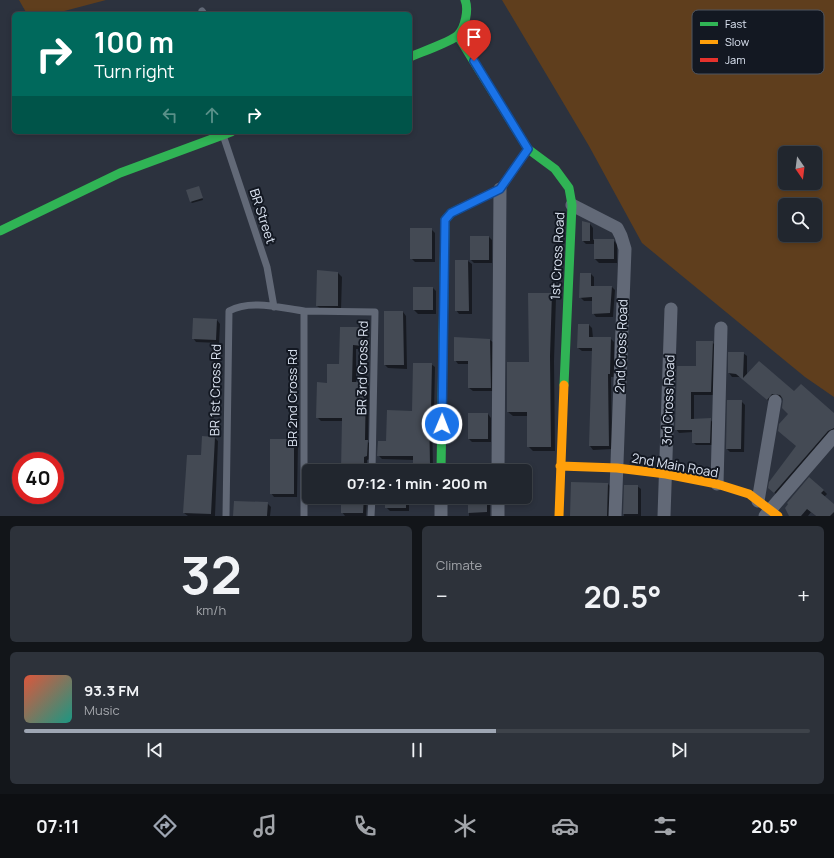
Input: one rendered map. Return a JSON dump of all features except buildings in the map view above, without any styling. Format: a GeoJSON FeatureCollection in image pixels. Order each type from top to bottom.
{"type":"FeatureCollection","features":[{"type":"Feature","properties":{"kind":"street"},"geometry":{"type":"LineString","coordinates":[[412,56],[458,36],[464,24],[467,5],[465,0]]}},
{"type":"Feature","properties":{"kind":"street","name":"1st Cross Road"},"geometry":{"type":"LineString","coordinates":[[458,36],[528,149],[554,169],[569,188],[572,205],[559,516]]}},
{"type":"Feature","properties":{"kind":"street"},"geometry":{"type":"LineString","coordinates":[[0,231],[120,173],[224,134]]}},
{"type":"Feature","properties":{"kind":"street"},"geometry":{"type":"LineString","coordinates":[[441,464],[445,220],[451,213],[500,189],[528,149]]}},
{"type":"Feature","properties":{"kind":"street"},"geometry":{"type":"LineString","coordinates":[[498,464],[500,189]]}},
{"type":"Feature","properties":{"kind":"street","name":"2nd Cross Road"},"geometry":{"type":"LineString","coordinates":[[572,205],[617,228],[625,249],[615,516]]}},
{"type":"Feature","properties":{"kind":"street","name":"3rd Cross Road"},"geometry":{"type":"LineString","coordinates":[[664,516],[671,309]]}},
{"type":"Feature","properties":{"kind":"street"},"geometry":{"type":"LineString","coordinates":[[717,484],[721,328]]}},
{"type":"Feature","properties":{"kind":"street"},"geometry":{"type":"LineString","coordinates":[[758,501],[775,401]]}},
{"type":"Feature","properties":{"kind":"street"},"geometry":{"type":"LineString","coordinates":[[771,514],[834,436]]}},
{"type":"Feature","properties":{"kind":"street","name":"2nd Main Road"},"geometry":{"type":"LineString","coordinates":[[560,466],[617,468],[666,474],[717,484],[749,494],[771,514]]}},
{"type":"Feature","properties":{"kind":"street"},"geometry":{"type":"LineString","coordinates":[[441,504],[441,516]]}},
{"type":"Feature","properties":{"kind":"street"},"geometry":{"type":"LineString","coordinates":[[498,504],[498,516]]}},
{"type":"Feature","properties":{"kind":"lane","name":"BR Street"},"geometry":{"type":"LineString","coordinates":[[227,134],[267,267],[274,307]]}},
{"type":"Feature","properties":{"kind":"lane","name":"BR 1st Cross Rd"},"geometry":{"type":"LineString","coordinates":[[226,516],[228,311],[237,306],[274,307]]}},
{"type":"Feature","properties":{"kind":"lane"},"geometry":{"type":"LineString","coordinates":[[274,307],[304,311]]}},
{"type":"Feature","properties":{"kind":"lane","name":"BR 3rd Cross Rd"},"geometry":{"type":"LineString","coordinates":[[304,311],[375,312],[372,464]]}},
{"type":"Feature","properties":{"kind":"lane","name":"BR 2nd Cross Rd"},"geometry":{"type":"LineString","coordinates":[[304,311],[304,516]]}},
{"type":"Feature","properties":{"kind":"lane"},"geometry":{"type":"LineString","coordinates":[[371,516],[372,504]]}},
{"type":"Feature","properties":{"kind":"shaded area"},"geometry":{"type":"Polygon","coordinates":[[[19,0],[106,0],[61,12],[26,12],[19,0]]]}},
{"type":"Feature","properties":{"kind":"shaded area"},"geometry":{"type":"Polygon","coordinates":[[[502,0],[834,0],[834,397],[805,377],[642,243],[589,146],[502,0]]]}},
{"type":"Feature","properties":{"kind":"traffic: fast"},"geometry":{"type":"LineString","coordinates":[[412,56],[443,44],[458,35],[463,28],[466,18],[467,8],[465,0]]}},
{"type":"Feature","properties":{"kind":"traffic: fast"},"geometry":{"type":"LineString","coordinates":[[458,36],[528,149],[555,169],[569,188],[572,205],[564,385]]}},
{"type":"Feature","properties":{"kind":"traffic: fast"},"geometry":{"type":"LineString","coordinates":[[0,231],[120,173],[226,134]]}},
{"type":"Feature","properties":{"kind":"traffic: fast"},"geometry":{"type":"LineString","coordinates":[[441,464],[445,220],[451,213],[461,208]]}},
{"type":"Feature","properties":{"kind":"traffic: slow"},"geometry":{"type":"LineString","coordinates":[[559,516],[564,385]]}},
{"type":"Feature","properties":{"kind":"traffic: slow"},"geometry":{"type":"LineString","coordinates":[[560,466],[617,468],[666,474],[717,484],[749,494],[778,516]]}},
{"type":"Feature","properties":{"kind":"traffic: jam"},"geometry":{"type":"LineString","coordinates":[[461,208],[500,189],[528,149]]}},
{"type":"Feature","properties":{"kind":"route"},"geometry":{"type":"LineString","coordinates":[[442,424],[445,220],[451,213],[500,189],[528,149],[474,61]]}}]}
